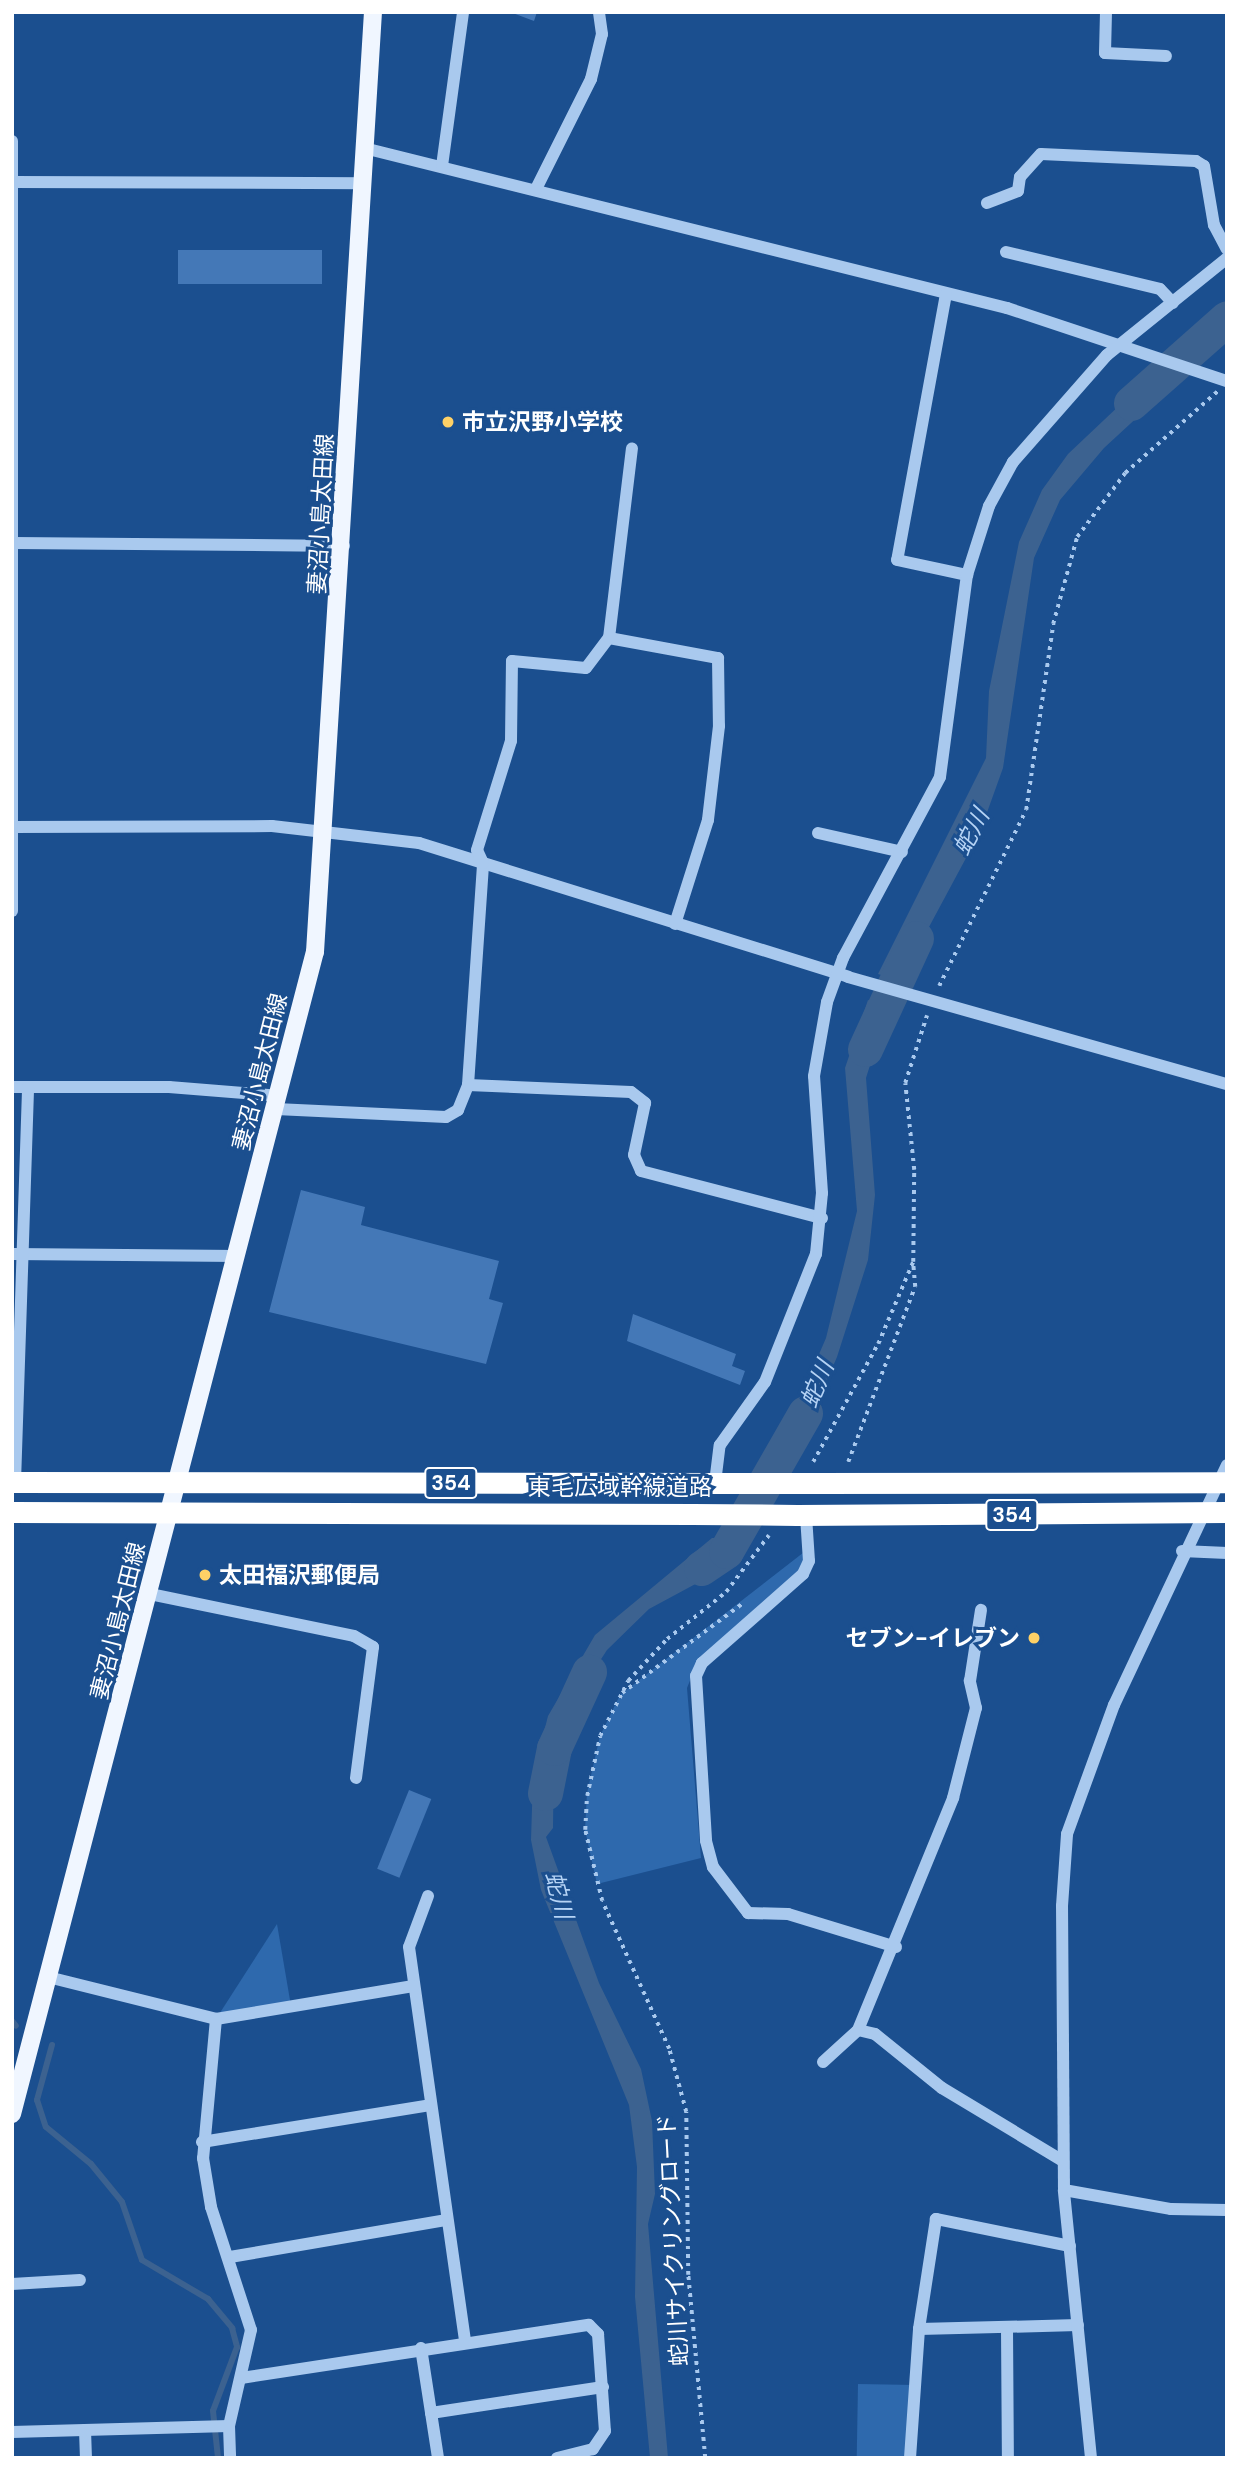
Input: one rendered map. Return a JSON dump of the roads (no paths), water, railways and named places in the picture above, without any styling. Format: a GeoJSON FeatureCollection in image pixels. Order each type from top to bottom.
{"type":"FeatureCollection","features":[{"type":"Feature","properties":{"kind":"highway","name":"東毛広域幹線道路"},"geometry":{"type":"LineString","coordinates":[[14,1482],[719,1483],[810,1479],[1224,1477]]}},
{"type":"Feature","properties":{"kind":"highway","name":"東毛広域幹線道路"},"geometry":{"type":"LineString","coordinates":[[12,1512],[801,1515],[1227,1513]]}},
{"type":"Feature","properties":{"kind":"main road","name":"妻沼小島太田線"},"geometry":{"type":"LineString","coordinates":[[12,2114],[52,1978],[315,951],[344,545],[373,12]]}},
{"type":"Feature","properties":{"kind":"street"},"geometry":{"type":"LineString","coordinates":[[442,166],[463,12]]}},
{"type":"Feature","properties":{"kind":"street"},"geometry":{"type":"LineString","coordinates":[[536,189],[591,79],[602,34],[598,12]]}},
{"type":"Feature","properties":{"kind":"street"},"geometry":{"type":"LineString","coordinates":[[1106,12],[1105,53],[1166,56]]}},
{"type":"Feature","properties":{"kind":"street"},"geometry":{"type":"LineString","coordinates":[[12,141],[12,911]]}},
{"type":"Feature","properties":{"kind":"street"},"geometry":{"type":"LineString","coordinates":[[364,148],[946,294],[1141,348],[1224,383]]}},
{"type":"Feature","properties":{"kind":"street"},"geometry":{"type":"LineString","coordinates":[[987,204],[1018,191],[1020,177],[1041,154],[1196,161],[1204,166],[1214,225],[1227,249]]}},
{"type":"Feature","properties":{"kind":"street"},"geometry":{"type":"LineString","coordinates":[[13,182],[363,183]]}},
{"type":"Feature","properties":{"kind":"street"},"geometry":{"type":"LineString","coordinates":[[1006,252],[1160,289],[1173,303]]}},
{"type":"Feature","properties":{"kind":"street"},"geometry":{"type":"LineString","coordinates":[[719,1483],[720,1445],[765,1382],[785,1338],[822,1217],[814,1076],[842,975],[944,761],[967,575],[989,506],[1013,462],[1120,342],[1227,258]]}},
{"type":"Feature","properties":{"kind":"street"},"geometry":{"type":"LineString","coordinates":[[946,294],[897,560],[967,575]]}},
{"type":"Feature","properties":{"kind":"street"},"geometry":{"type":"LineString","coordinates":[[12,1087],[169,1087],[278,1103],[446,1117],[458,1110],[468,1085],[483,863],[477,849],[511,741],[512,661],[586,668],[609,638],[632,448]]}},
{"type":"Feature","properties":{"kind":"street"},"geometry":{"type":"LineString","coordinates":[[13,543],[344,545]]}},
{"type":"Feature","properties":{"kind":"street"},"geometry":{"type":"LineString","coordinates":[[609,638],[718,658],[708,820],[675,924]]}},
{"type":"Feature","properties":{"kind":"street"},"geometry":{"type":"LineString","coordinates":[[13,827],[325,829],[419,843],[842,975],[1227,1084]]}},
{"type":"Feature","properties":{"kind":"street"},"geometry":{"type":"LineString","coordinates":[[818,833],[902,852]]}},
{"type":"Feature","properties":{"kind":"street"},"geometry":{"type":"LineString","coordinates":[[468,1085],[637,1093],[645,1109],[636,1168],[822,1217]]}},
{"type":"Feature","properties":{"kind":"street"},"geometry":{"type":"LineString","coordinates":[[14,1482],[18,1254],[28,1087]]}},
{"type":"Feature","properties":{"kind":"street"},"geometry":{"type":"LineString","coordinates":[[18,1254],[238,1256]]}},
{"type":"Feature","properties":{"kind":"street"},"geometry":{"type":"LineString","coordinates":[[1091,2458],[1064,2190],[1067,1833],[1114,1704],[1182,1551],[1201,1512],[1224,1477]]}},
{"type":"Feature","properties":{"kind":"street"},"geometry":{"type":"LineString","coordinates":[[801,1515],[809,1561],[803,1574],[702,1663],[696,1676],[706,1841],[713,1867],[748,1913],[788,1914],[896,1947]]}},
{"type":"Feature","properties":{"kind":"street"},"geometry":{"type":"LineString","coordinates":[[1182,1551],[1227,1553]]}},
{"type":"Feature","properties":{"kind":"street"},"geometry":{"type":"LineString","coordinates":[[150,1594],[354,1636],[373,1647],[356,1778]]}},
{"type":"Feature","properties":{"kind":"street"},"geometry":{"type":"LineString","coordinates":[[823,2062],[858,2030],[896,1947],[953,1798],[976,1707],[970,1681],[981,1610]]}},
{"type":"Feature","properties":{"kind":"street"},"geometry":{"type":"LineString","coordinates":[[428,1896],[411,1928],[413,1986],[465,2341]]}},
{"type":"Feature","properties":{"kind":"street"},"geometry":{"type":"LineString","coordinates":[[52,1978],[216,2018],[413,1986]]}},
{"type":"Feature","properties":{"kind":"street"},"geometry":{"type":"LineString","coordinates":[[216,2018],[202,2143],[211,2207],[230,2257],[251,2330],[229,2426],[230,2458]]}},
{"type":"Feature","properties":{"kind":"street"},"geometry":{"type":"LineString","coordinates":[[858,2030],[875,2034],[942,2088],[1063,2161]]}},
{"type":"Feature","properties":{"kind":"street"},"geometry":{"type":"LineString","coordinates":[[202,2143],[430,2105]]}},
{"type":"Feature","properties":{"kind":"street"},"geometry":{"type":"LineString","coordinates":[[1064,2190],[1171,2209],[1227,2210]]}},
{"type":"Feature","properties":{"kind":"street"},"geometry":{"type":"LineString","coordinates":[[910,2458],[919,2329],[936,2219],[1070,2246]]}},
{"type":"Feature","properties":{"kind":"street"},"geometry":{"type":"LineString","coordinates":[[230,2257],[447,2220]]}},
{"type":"Feature","properties":{"kind":"street"},"geometry":{"type":"LineString","coordinates":[[12,2284],[80,2280]]}},
{"type":"Feature","properties":{"kind":"street"},"geometry":{"type":"LineString","coordinates":[[241,2378],[465,2341],[589,2325],[598,2334],[603,2387],[601,2441],[580,2454],[557,2458]]}},
{"type":"Feature","properties":{"kind":"street"},"geometry":{"type":"LineString","coordinates":[[919,2329],[1007,2329],[1077,2325]]}},
{"type":"Feature","properties":{"kind":"street"},"geometry":{"type":"LineString","coordinates":[[1007,2329],[1008,2458]]}},
{"type":"Feature","properties":{"kind":"street"},"geometry":{"type":"LineString","coordinates":[[421,2348],[439,2458]]}},
{"type":"Feature","properties":{"kind":"street"},"geometry":{"type":"LineString","coordinates":[[431,2413],[603,2387]]}},
{"type":"Feature","properties":{"kind":"street"},"geometry":{"type":"LineString","coordinates":[[12,2432],[229,2426]]}},
{"type":"Feature","properties":{"kind":"street"},"geometry":{"type":"LineString","coordinates":[[85,2430],[86,2458]]}},
{"type":"Feature","properties":{"kind":"water"},"geometry":{"type":"Polygon","coordinates":[[[1227,312],[1227,340],[1207,357],[1186,346],[1227,312]]]}},
{"type":"Feature","properties":{"kind":"water"},"geometry":{"type":"Polygon","coordinates":[[[1159,368],[1181,377],[1104,448],[1060,500],[1034,558],[1003,768],[980,832],[900,981],[878,974],[986,758],[989,691],[1019,542],[1042,490],[1068,454],[1159,368]]]}},
{"type":"Feature","properties":{"kind":"water"},"geometry":{"type":"Polygon","coordinates":[[[868,1000],[888,1008],[866,1078],[875,1195],[868,1260],[837,1357],[794,1456],[775,1456],[826,1338],[857,1211],[845,1068],[868,1000]]]}},
{"type":"Feature","properties":{"kind":"water"},"geometry":{"type":"Polygon","coordinates":[[[712,1538],[750,1538],[701,1581],[649,1609],[607,1650],[572,1704],[554,1748],[553,1828],[546,1837],[599,1983],[641,2069],[652,2121],[655,2194],[648,2224],[668,2458],[650,2458],[635,2297],[637,2167],[629,2105],[541,1890],[531,1840],[533,1775],[548,1716],[595,1635],[712,1538]]]}},
{"type":"Feature","properties":{"kind":"waterway","name":"蛇川"},"geometry":{"type":"LineString","coordinates":[[1131,403],[1227,318]]}},
{"type":"Feature","properties":{"kind":"waterway","name":"蛇川"},"geometry":{"type":"LineString","coordinates":[[865,1049],[916,938]]}},
{"type":"Feature","properties":{"kind":"waterway","name":"蛇川"},"geometry":{"type":"LineString","coordinates":[[701,1568],[726,1551],[805,1413]]}},
{"type":"Feature","properties":{"kind":"waterway","name":"蛇川"},"geometry":{"type":"LineString","coordinates":[[545,1793],[554,1748],[589,1672]]}},
{"type":"Feature","properties":{"kind":"waterway"},"geometry":{"type":"LineString","coordinates":[[12,2021],[16,2026]]}},
{"type":"Feature","properties":{"kind":"waterway"},"geometry":{"type":"LineString","coordinates":[[52,2045],[37,2100],[46,2127],[91,2164],[122,2202],[142,2260],[208,2299],[232,2328],[237,2347],[213,2411],[218,2458]]}},
{"type":"Feature","properties":{"kind":"place","name":"市立沢野小学校"},"geometry":{"type":"Point","coordinates":[448,422]}},
{"type":"Feature","properties":{"kind":"place","name":"太田福沢郵便局"},"geometry":{"type":"Point","coordinates":[205,1575]}},
{"type":"Feature","properties":{"kind":"place","name":"セブン-イレブン"},"geometry":{"type":"Point","coordinates":[1034,1638]}}]}
